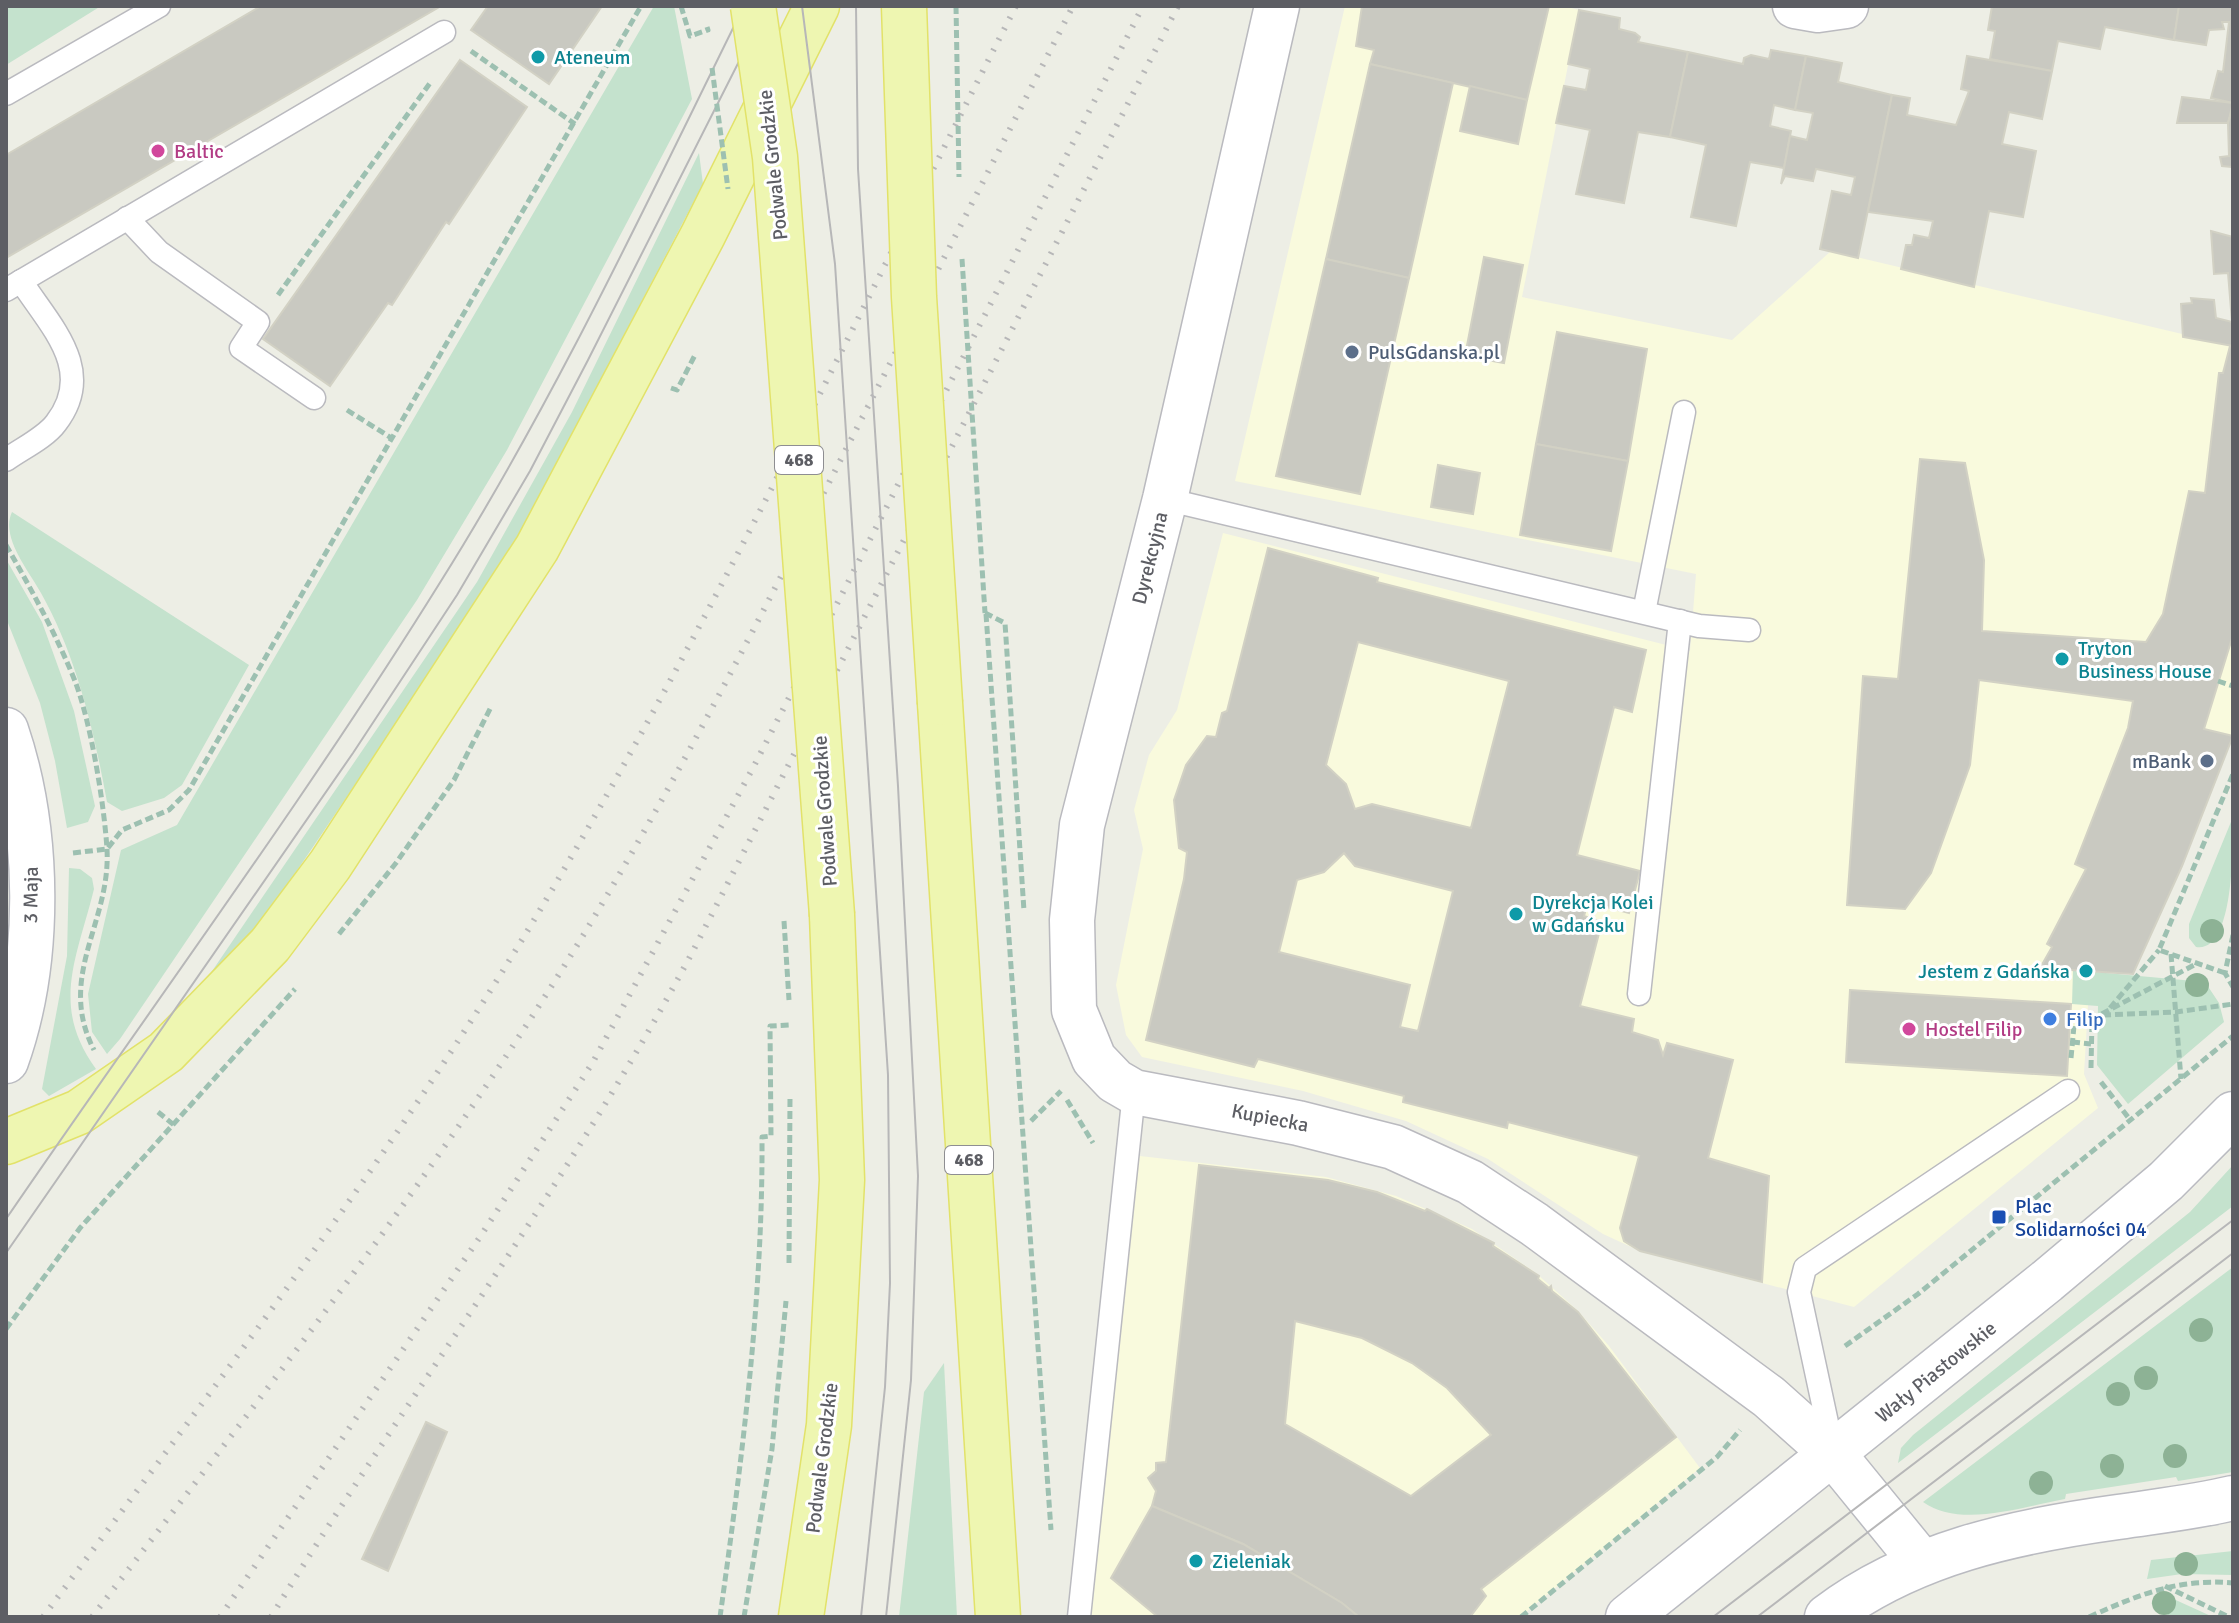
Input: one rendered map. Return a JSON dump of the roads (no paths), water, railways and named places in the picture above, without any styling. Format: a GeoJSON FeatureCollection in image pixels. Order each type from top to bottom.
{"type":"FeatureCollection","features":[{"type":"Feature","properties":{"kind":"main road","name":"Podwale Grodzkie"},"geometry":{"type":"LineString","coordinates":[[753,6],[775,157],[832,915],[842,1180],[829,1425],[801,1617]]}},
{"type":"Feature","properties":{"kind":"main road"},"geometry":{"type":"LineString","coordinates":[[6,1142],[79,1112],[166,1052],[270,945],[330,865],[537,548],[703,235],[817,6]]}},
{"type":"Feature","properties":{"kind":"main road","name":"468"},"geometry":{"type":"LineString","coordinates":[[904,6],[914,297],[998,1617]]}},
{"type":"Feature","properties":{"kind":"street","name":"Dyrekcyjna"},"geometry":{"type":"LineString","coordinates":[[1134,1092],[1115,1081],[1094,1059],[1074,1010],[1072,920],[1082,825],[1165,499],[1277,6]]}},
{"type":"Feature","properties":{"kind":"street"},"geometry":{"type":"LineString","coordinates":[[1795,6],[1818,10],[1846,6]]}},
{"type":"Feature","properties":{"kind":"street","name":"3 Maja"},"geometry":{"type":"LineString","coordinates":[[6,730],[21,775],[31,856],[30,943],[13,1041],[6,1061]]}},
{"type":"Feature","properties":{"kind":"street","name":"Kupiecka"},"geometry":{"type":"LineString","coordinates":[[1134,1092],[1298,1123],[1393,1147],[1470,1182],[1534,1224],[1769,1397],[1834,1455],[1922,1563]]}},
{"type":"Feature","properties":{"kind":"street","name":"Wały Piastowskie"},"geometry":{"type":"LineString","coordinates":[[1628,1617],[1834,1455],[2166,1181],[2233,1114]]}},
{"type":"Feature","properties":{"kind":"street"},"geometry":{"type":"LineString","coordinates":[[1827,1617],[1845,1604],[1922,1563],[1997,1538],[2224,1506]]}},
{"type":"Feature","properties":{"kind":"lane"},"geometry":{"type":"LineString","coordinates":[[6,94],[159,6]]}},
{"type":"Feature","properties":{"kind":"lane"},"geometry":{"type":"LineString","coordinates":[[6,460],[55,425],[74,388],[70,356],[13,286],[127,218],[451,38]]}},
{"type":"Feature","properties":{"kind":"lane"},"geometry":{"type":"LineString","coordinates":[[127,218],[159,252],[258,322],[241,348],[314,398]]}},
{"type":"Feature","properties":{"kind":"lane"},"geometry":{"type":"LineString","coordinates":[[1644,612],[1684,412]]}},
{"type":"Feature","properties":{"kind":"lane"},"geometry":{"type":"LineString","coordinates":[[1165,499],[1680,621],[1749,630]]}},
{"type":"Feature","properties":{"kind":"lane"},"geometry":{"type":"LineString","coordinates":[[1639,994],[1680,621]]}},
{"type":"Feature","properties":{"kind":"lane"},"geometry":{"type":"LineString","coordinates":[[1834,1455],[1799,1292],[1805,1268],[2068,1091]]}},
{"type":"Feature","properties":{"kind":"lane"},"geometry":{"type":"LineString","coordinates":[[1079,1617],[1134,1092]]}},
{"type":"Feature","properties":{"kind":"tram line"},"geometry":{"type":"LineString","coordinates":[[6,1219],[336,743],[483,512],[562,370],[744,6]]}},
{"type":"Feature","properties":{"kind":"tram line"},"geometry":{"type":"LineString","coordinates":[[6,1253],[353,753],[457,595],[530,471],[767,6]]}},
{"type":"Feature","properties":{"kind":"tram line"},"geometry":{"type":"LineString","coordinates":[[802,6],[835,264],[888,1075],[890,1283],[885,1387],[861,1617]]}},
{"type":"Feature","properties":{"kind":"tram line"},"geometry":{"type":"LineString","coordinates":[[856,6],[858,169],[898,786],[918,1176],[911,1380],[886,1617]]}},
{"type":"Feature","properties":{"kind":"tram line"},"geometry":{"type":"LineString","coordinates":[[1713,1617],[2233,1220]]}},
{"type":"Feature","properties":{"kind":"tram line"},"geometry":{"type":"LineString","coordinates":[[1757,1617],[2233,1253]]}},
{"type":"Feature","properties":{"kind":"railway"},"geometry":{"type":"LineString","coordinates":[[43,1617],[359,1188],[478,1011],[534,920],[599,809],[723,582],[1016,6]]}},
{"type":"Feature","properties":{"kind":"railway"},"geometry":{"type":"LineString","coordinates":[[92,1617],[281,1371],[403,1205],[463,1120],[576,947],[680,768],[745,646],[1073,6]]}},
{"type":"Feature","properties":{"kind":"railway"},"geometry":{"type":"LineString","coordinates":[[220,1617],[482,1234],[593,1062],[754,766],[1143,6]]}},
{"type":"Feature","properties":{"kind":"railway"},"geometry":{"type":"LineString","coordinates":[[271,1617],[542,1204],[646,1036],[694,949],[1178,6]]}},
{"type":"Feature","properties":{"kind":"place","name":"Ateneum"},"geometry":{"type":"Point","coordinates":[538,57]}},
{"type":"Feature","properties":{"kind":"place","name":"Baltic"},"geometry":{"type":"Point","coordinates":[158,151]}},
{"type":"Feature","properties":{"kind":"place","name":"PulsGdanska.pl"},"geometry":{"type":"Point","coordinates":[1352,352]}},
{"type":"Feature","properties":{"kind":"place","name":"Tryton Business House"},"geometry":{"type":"Point","coordinates":[2062,659]}},
{"type":"Feature","properties":{"kind":"place","name":"mBank"},"geometry":{"type":"Point","coordinates":[2207,761]}},
{"type":"Feature","properties":{"kind":"place","name":"Dyrekcja Kolei w Gdańsku"},"geometry":{"type":"Point","coordinates":[1516,914]}},
{"type":"Feature","properties":{"kind":"place","name":"Jestem z Gdańska"},"geometry":{"type":"Point","coordinates":[2086,971]}},
{"type":"Feature","properties":{"kind":"place","name":"Filip"},"geometry":{"type":"Point","coordinates":[2050,1019]}},
{"type":"Feature","properties":{"kind":"place","name":"Hostel Filip"},"geometry":{"type":"Point","coordinates":[1909,1029]}},
{"type":"Feature","properties":{"kind":"place","name":"Plac Solidarności 04"},"geometry":{"type":"Point","coordinates":[1999,1217]}},
{"type":"Feature","properties":{"kind":"place","name":"Zieleniak"},"geometry":{"type":"Point","coordinates":[1196,1561]}}]}
